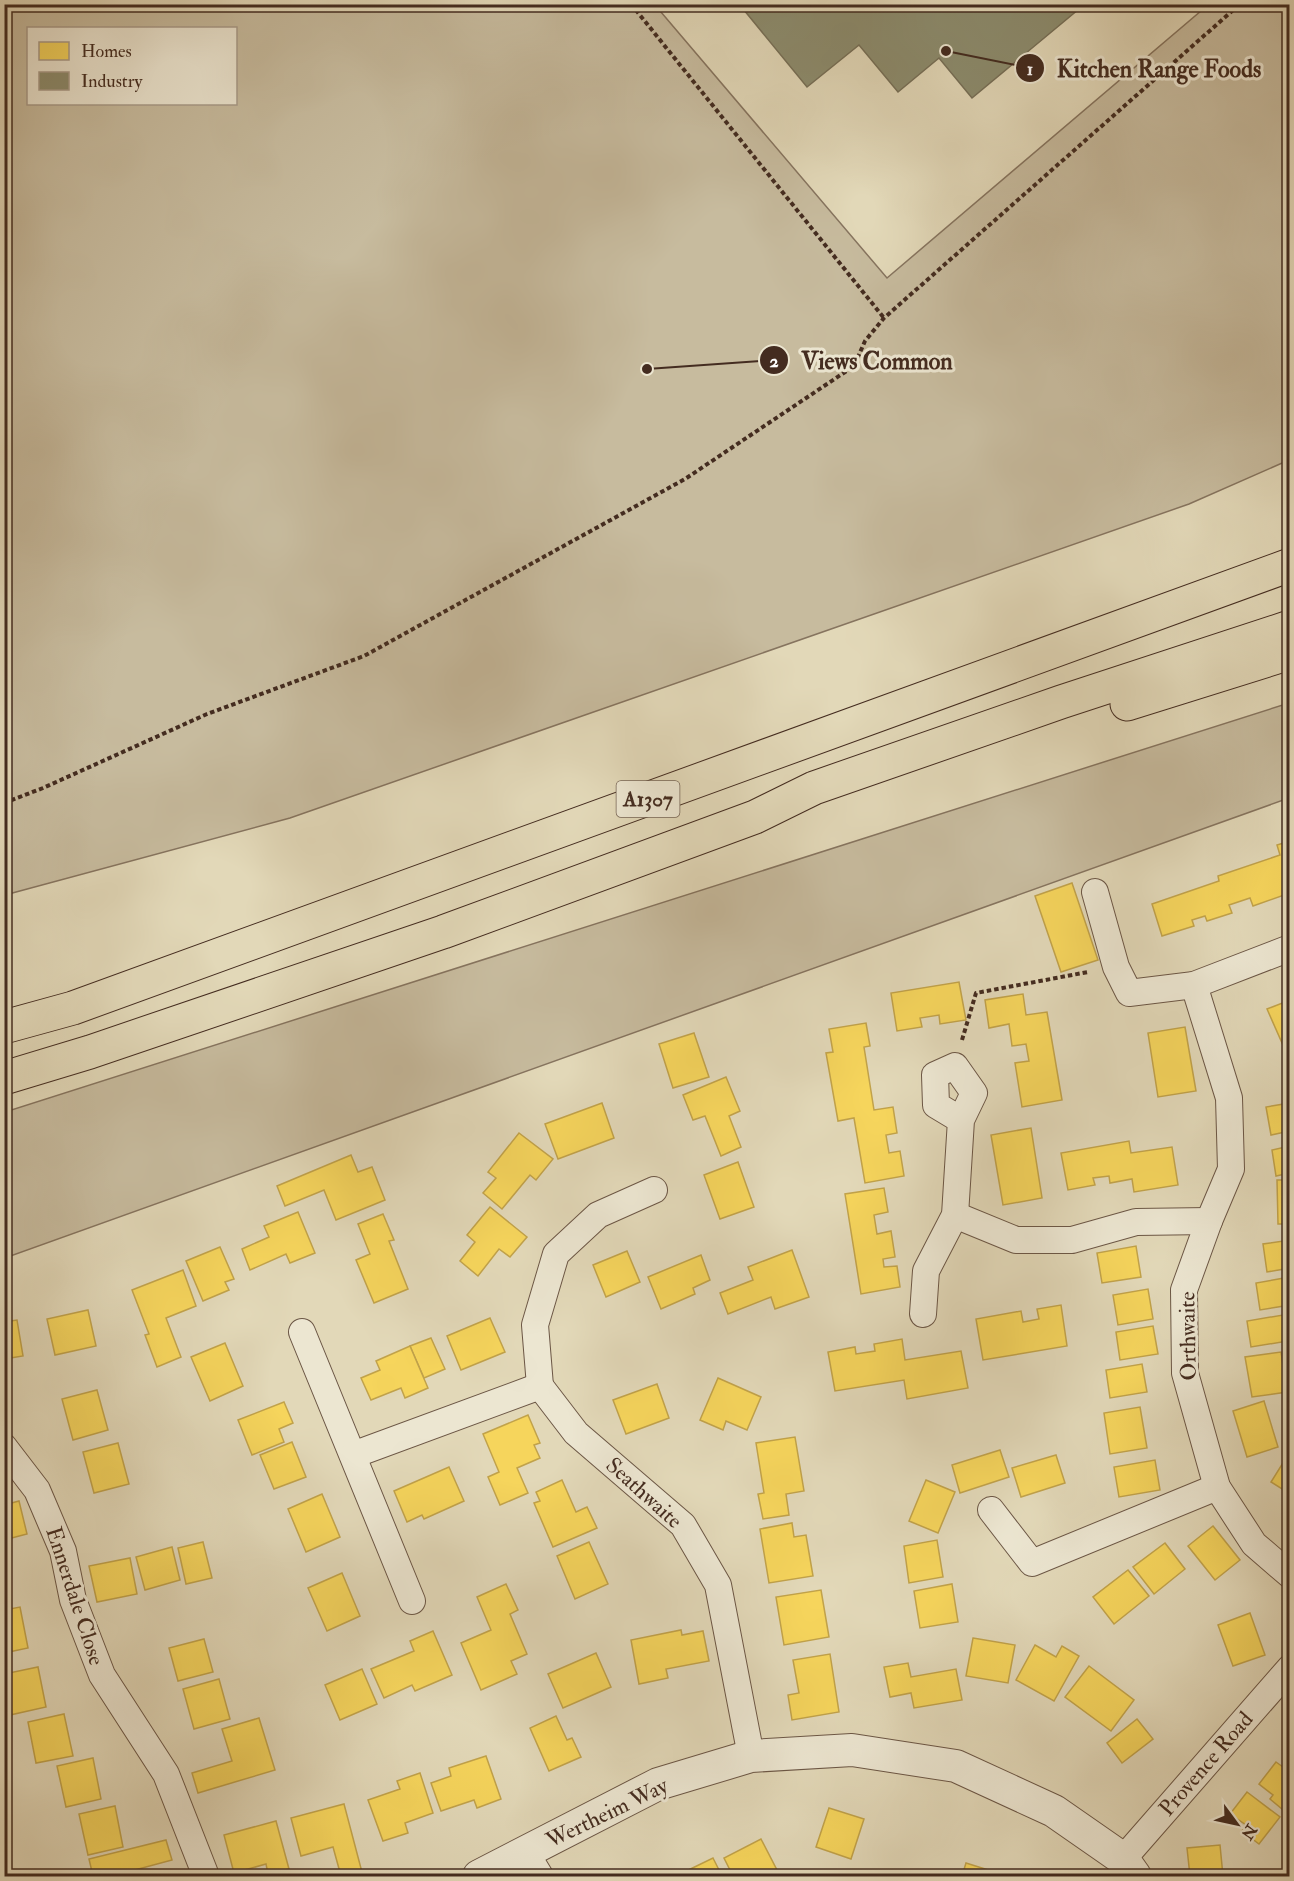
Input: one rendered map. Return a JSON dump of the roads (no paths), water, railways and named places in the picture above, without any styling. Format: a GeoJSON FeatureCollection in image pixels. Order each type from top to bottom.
{"type":"FeatureCollection","features":[{"type":"Feature","properties":{"kind":"main road","name":"A1307"},"geometry":{"type":"LineString","coordinates":[[4,1027],[84,1004],[1290,566]]}},
{"type":"Feature","properties":{"kind":"main road","name":"A1307"},"geometry":{"type":"LineString","coordinates":[[4,1078],[90,1052],[443,932],[755,817],[814,788],[1061,702],[1290,627]]}},
{"type":"Feature","properties":{"kind":"main road","name":"A1307"},"geometry":{"type":"LineString","coordinates":[[755,817],[822,803],[1290,653]]}},
{"type":"Feature","properties":{"kind":"street"},"geometry":{"type":"LineString","coordinates":[[1095,892],[1116,967],[1129,993],[1194,985],[1290,948]]}},
{"type":"Feature","properties":{"kind":"street","name":"Orthwaite"},"geometry":{"type":"LineString","coordinates":[[1194,985],[1229,1098],[1231,1169],[1184,1290],[1185,1373],[1217,1487],[1254,1544],[1290,1575]]}},
{"type":"Feature","properties":{"kind":"street"},"geometry":{"type":"LineString","coordinates":[[923,1314],[926,1271],[955,1215],[961,1120],[974,1093],[955,1066]]}},
{"type":"Feature","properties":{"kind":"street"},"geometry":{"type":"LineString","coordinates":[[354,1455],[540,1386],[535,1325],[556,1254],[598,1215],[654,1190]]}},
{"type":"Feature","properties":{"kind":"street"},"geometry":{"type":"LineString","coordinates":[[955,1215],[1016,1240],[1072,1240],[1136,1222],[1209,1221]]}},
{"type":"Feature","properties":{"kind":"street"},"geometry":{"type":"LineString","coordinates":[[302,1332],[412,1601]]}},
{"type":"Feature","properties":{"kind":"street","name":"Seathwaite"},"geometry":{"type":"LineString","coordinates":[[540,1386],[576,1433],[683,1525],[718,1585],[751,1756]]}},
{"type":"Feature","properties":{"kind":"street","name":"Ennerdale Close"},"geometry":{"type":"LineString","coordinates":[[4,1447],[38,1490],[63,1551],[73,1599],[102,1675],[166,1774],[206,1876]]}},
{"type":"Feature","properties":{"kind":"street"},"geometry":{"type":"LineString","coordinates":[[991,1510],[1032,1563],[1217,1487]]}},
{"type":"Feature","properties":{"kind":"street","name":"Provence Road"},"geometry":{"type":"LineString","coordinates":[[1129,1868],[1290,1668]]}},
{"type":"Feature","properties":{"kind":"street","name":"Wertheim Way"},"geometry":{"type":"LineString","coordinates":[[479,1876],[533,1865],[658,1784],[751,1756],[852,1750],[956,1766],[1054,1811],[1129,1868]]}},
{"type":"Feature","properties":{"kind":"place","name":"Kitchen Range Foods"},"geometry":{"type":"Point","coordinates":[946,51]}},
{"type":"Feature","properties":{"kind":"place","name":"Views Common"},"geometry":{"type":"Point","coordinates":[647,369]}}]}
